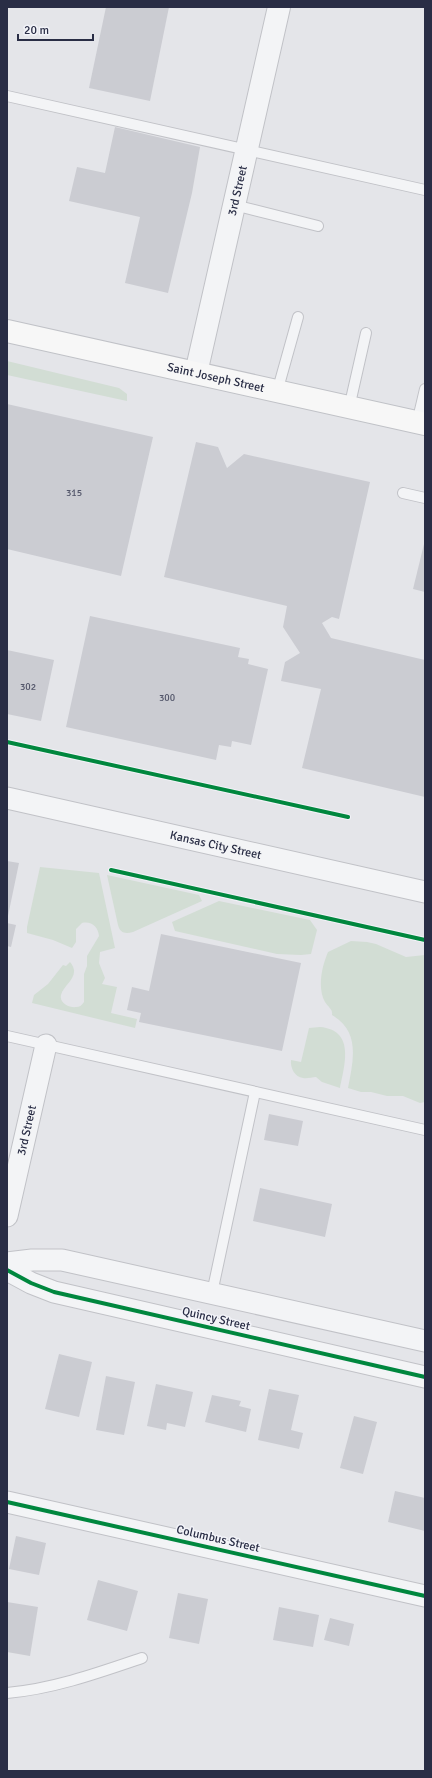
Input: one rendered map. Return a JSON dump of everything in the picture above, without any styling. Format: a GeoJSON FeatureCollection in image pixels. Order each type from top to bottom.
{"type":"FeatureCollection","features":[{"type":"Feature","properties":{"kind":"main road","name":"Saint Joseph Street"},"geometry":{"type":"LineString","coordinates":[[7,331],[421,423]]}},
{"type":"Feature","properties":{"kind":"street","name":"3rd Street"},"geometry":{"type":"LineString","coordinates":[[196,373],[279,7]]}},
{"type":"Feature","properties":{"kind":"street","name":"Kansas City Street"},"geometry":{"type":"LineString","coordinates":[[7,798],[425,892]]}},
{"type":"Feature","properties":{"kind":"street","name":"3rd Street"},"geometry":{"type":"LineString","coordinates":[[7,1216],[46,1045]]}},
{"type":"Feature","properties":{"kind":"street","name":"Quincy Street"},"geometry":{"type":"LineString","coordinates":[[7,1263],[32,1260],[62,1260],[425,1341]]}},
{"type":"Feature","properties":{"kind":"street","name":"Quincy Street"},"geometry":{"type":"LineString","coordinates":[[7,1270],[31,1283],[54,1292],[425,1377]]}},
{"type":"Feature","properties":{"kind":"street","name":"Columbus Street"},"geometry":{"type":"LineString","coordinates":[[7,1502],[425,1596]]}},
{"type":"Feature","properties":{"kind":"lane"},"geometry":{"type":"LineString","coordinates":[[7,96],[425,190]]}},
{"type":"Feature","properties":{"kind":"lane"},"geometry":{"type":"LineString","coordinates":[[234,205],[318,226]]}},
{"type":"Feature","properties":{"kind":"lane"},"geometry":{"type":"LineString","coordinates":[[277,392],[298,317]]}},
{"type":"Feature","properties":{"kind":"lane"},"geometry":{"type":"LineString","coordinates":[[349,408],[366,333]]}},
{"type":"Feature","properties":{"kind":"lane"},"geometry":{"type":"LineString","coordinates":[[421,423],[425,389]]}},
{"type":"Feature","properties":{"kind":"lane"},"geometry":{"type":"LineString","coordinates":[[403,493],[425,498]]}},
{"type":"Feature","properties":{"kind":"lane"},"geometry":{"type":"LineString","coordinates":[[7,1036],[425,1130]]}},
{"type":"Feature","properties":{"kind":"lane"},"geometry":{"type":"LineString","coordinates":[[212,1293],[255,1092]]}},
{"type":"Feature","properties":{"kind":"lane"},"geometry":{"type":"LineString","coordinates":[[7,1693],[57,1685],[99,1673],[142,1658]]}},
{"type":"Feature","properties":{"kind":"shaded area"},"geometry":{"type":"Polygon","coordinates":[[[7,361],[119,388],[127,394],[127,401],[7,375],[7,361]]]}},
{"type":"Feature","properties":{"kind":"shaded area"},"geometry":{"type":"Polygon","coordinates":[[[40,867],[99,873],[115,948],[100,952],[99,963],[105,978],[102,984],[117,987],[111,1013],[137,1019],[135,1028],[32,1003],[34,995],[48,984],[63,965],[66,966],[70,962],[73,967],[73,976],[63,991],[61,998],[63,1003],[68,1006],[79,1007],[82,1005],[84,1002],[84,974],[87,966],[87,956],[99,936],[94,925],[82,923],[76,929],[76,942],[72,948],[53,940],[27,933],[40,867]]]}},
{"type":"Feature","properties":{"kind":"shaded area"},"geometry":{"type":"Polygon","coordinates":[[[107,875],[199,895],[202,901],[133,932],[123,932],[120,930],[118,925],[107,875]]]}},
{"type":"Feature","properties":{"kind":"shaded area"},"geometry":{"type":"Polygon","coordinates":[[[219,901],[310,920],[317,930],[311,954],[277,954],[175,931],[172,922],[219,901]]]}},
{"type":"Feature","properties":{"kind":"shaded area"},"geometry":{"type":"Polygon","coordinates":[[[351,941],[376,944],[406,957],[425,955],[425,1102],[420,1103],[403,1096],[387,1096],[371,1092],[361,1092],[348,1088],[353,1058],[351,1038],[341,1022],[332,1015],[331,1010],[325,1002],[321,990],[321,977],[328,952],[351,941]]]}},
{"type":"Feature","properties":{"kind":"shaded area"},"geometry":{"type":"Polygon","coordinates":[[[320,1027],[331,1029],[339,1034],[343,1041],[345,1059],[340,1088],[322,1082],[316,1077],[300,1077],[295,1074],[292,1069],[291,1060],[301,1062],[309,1028],[320,1027]]]}},
{"type":"Feature","properties":{"kind":"building"},"geometry":{"type":"Polygon","coordinates":[[[106,7],[169,7],[150,101],[89,88],[106,7]]]}},
{"type":"Feature","properties":{"kind":"building"},"geometry":{"type":"Polygon","coordinates":[[[115,127],[200,147],[192,193],[168,293],[125,283],[140,217],[69,201],[77,167],[105,173],[115,127]]]}},
{"type":"Feature","properties":{"kind":"building"},"geometry":{"type":"Polygon","coordinates":[[[7,404],[153,437],[121,576],[7,549],[7,404]]]}},
{"type":"Feature","properties":{"kind":"building"},"geometry":{"type":"Polygon","coordinates":[[[196,442],[218,447],[227,468],[244,454],[370,482],[339,619],[332,617],[322,623],[331,638],[425,660],[425,797],[302,768],[321,689],[281,681],[285,662],[300,653],[283,627],[287,606],[164,577],[196,442]]]}},
{"type":"Feature","properties":{"kind":"building"},"geometry":{"type":"Polygon","coordinates":[[[425,544],[425,592],[413,589],[425,544]]]}},
{"type":"Feature","properties":{"kind":"building"},"geometry":{"type":"Polygon","coordinates":[[[90,616],[240,648],[238,657],[249,659],[248,664],[268,669],[251,745],[232,741],[231,747],[219,745],[216,760],[66,727],[90,616]]]}},
{"type":"Feature","properties":{"kind":"building"},"geometry":{"type":"Polygon","coordinates":[[[7,650],[54,660],[41,721],[7,714],[7,650]]]}},
{"type":"Feature","properties":{"kind":"building"},"geometry":{"type":"Polygon","coordinates":[[[7,861],[19,863],[8,916],[7,916],[7,861]]]}},
{"type":"Feature","properties":{"kind":"building"},"geometry":{"type":"Polygon","coordinates":[[[7,923],[16,925],[11,947],[7,946],[7,923]]]}},
{"type":"Feature","properties":{"kind":"building"},"geometry":{"type":"Polygon","coordinates":[[[161,934],[301,963],[282,1051],[139,1022],[141,1013],[127,1010],[132,987],[149,991],[161,934]]]}},
{"type":"Feature","properties":{"kind":"building"},"geometry":{"type":"Polygon","coordinates":[[[269,1114],[303,1121],[298,1146],[264,1140],[269,1114]]]}},
{"type":"Feature","properties":{"kind":"building"},"geometry":{"type":"Polygon","coordinates":[[[260,1188],[332,1204],[325,1237],[253,1221],[260,1188]]]}},
{"type":"Feature","properties":{"kind":"building"},"geometry":{"type":"Polygon","coordinates":[[[59,1354],[92,1362],[79,1417],[45,1409],[59,1354]]]}},
{"type":"Feature","properties":{"kind":"building"},"geometry":{"type":"Polygon","coordinates":[[[106,1376],[135,1382],[124,1435],[96,1430],[106,1376]]]}},
{"type":"Feature","properties":{"kind":"building"},"geometry":{"type":"Polygon","coordinates":[[[156,1384],[193,1392],[185,1427],[167,1423],[166,1430],[147,1426],[156,1384]]]}},
{"type":"Feature","properties":{"kind":"building"},"geometry":{"type":"Polygon","coordinates":[[[269,1389],[299,1395],[291,1430],[303,1433],[299,1449],[258,1440],[269,1389]]]}},
{"type":"Feature","properties":{"kind":"building"},"geometry":{"type":"Polygon","coordinates":[[[212,1395],[241,1401],[239,1406],[251,1409],[246,1432],[205,1422],[212,1395]]]}},
{"type":"Feature","properties":{"kind":"building"},"geometry":{"type":"Polygon","coordinates":[[[354,1416],[377,1422],[363,1474],[340,1468],[354,1416]]]}},
{"type":"Feature","properties":{"kind":"building"},"geometry":{"type":"Polygon","coordinates":[[[395,1491],[425,1498],[425,1531],[388,1522],[395,1491]]]}},
{"type":"Feature","properties":{"kind":"building"},"geometry":{"type":"Polygon","coordinates":[[[16,1536],[46,1543],[39,1575],[9,1569],[16,1536]]]}},
{"type":"Feature","properties":{"kind":"building"},"geometry":{"type":"Polygon","coordinates":[[[98,1580],[138,1591],[127,1631],[87,1620],[98,1580]]]}},
{"type":"Feature","properties":{"kind":"building"},"geometry":{"type":"Polygon","coordinates":[[[178,1593],[208,1599],[199,1644],[169,1638],[178,1593]]]}},
{"type":"Feature","properties":{"kind":"building"},"geometry":{"type":"Polygon","coordinates":[[[7,1602],[38,1607],[30,1656],[7,1652],[7,1602]]]}},
{"type":"Feature","properties":{"kind":"building"},"geometry":{"type":"Polygon","coordinates":[[[279,1607],[319,1615],[313,1647],[273,1640],[279,1607]]]}},
{"type":"Feature","properties":{"kind":"building"},"geometry":{"type":"Polygon","coordinates":[[[330,1618],[354,1624],[349,1646],[324,1640],[330,1618]]]}},
{"type":"Feature","properties":{"kind":"cycle path"},"geometry":{"type":"LineString","coordinates":[[7,742],[348,817]]}},
{"type":"Feature","properties":{"kind":"cycle path"},"geometry":{"type":"LineString","coordinates":[[111,870],[425,940]]}},
{"type":"Feature","properties":{"kind":"cycle path"},"geometry":{"type":"LineString","coordinates":[[7,1270],[31,1283],[54,1292],[425,1377]]}},
{"type":"Feature","properties":{"kind":"cycle path"},"geometry":{"type":"LineString","coordinates":[[7,1502],[425,1596]]}}]}
